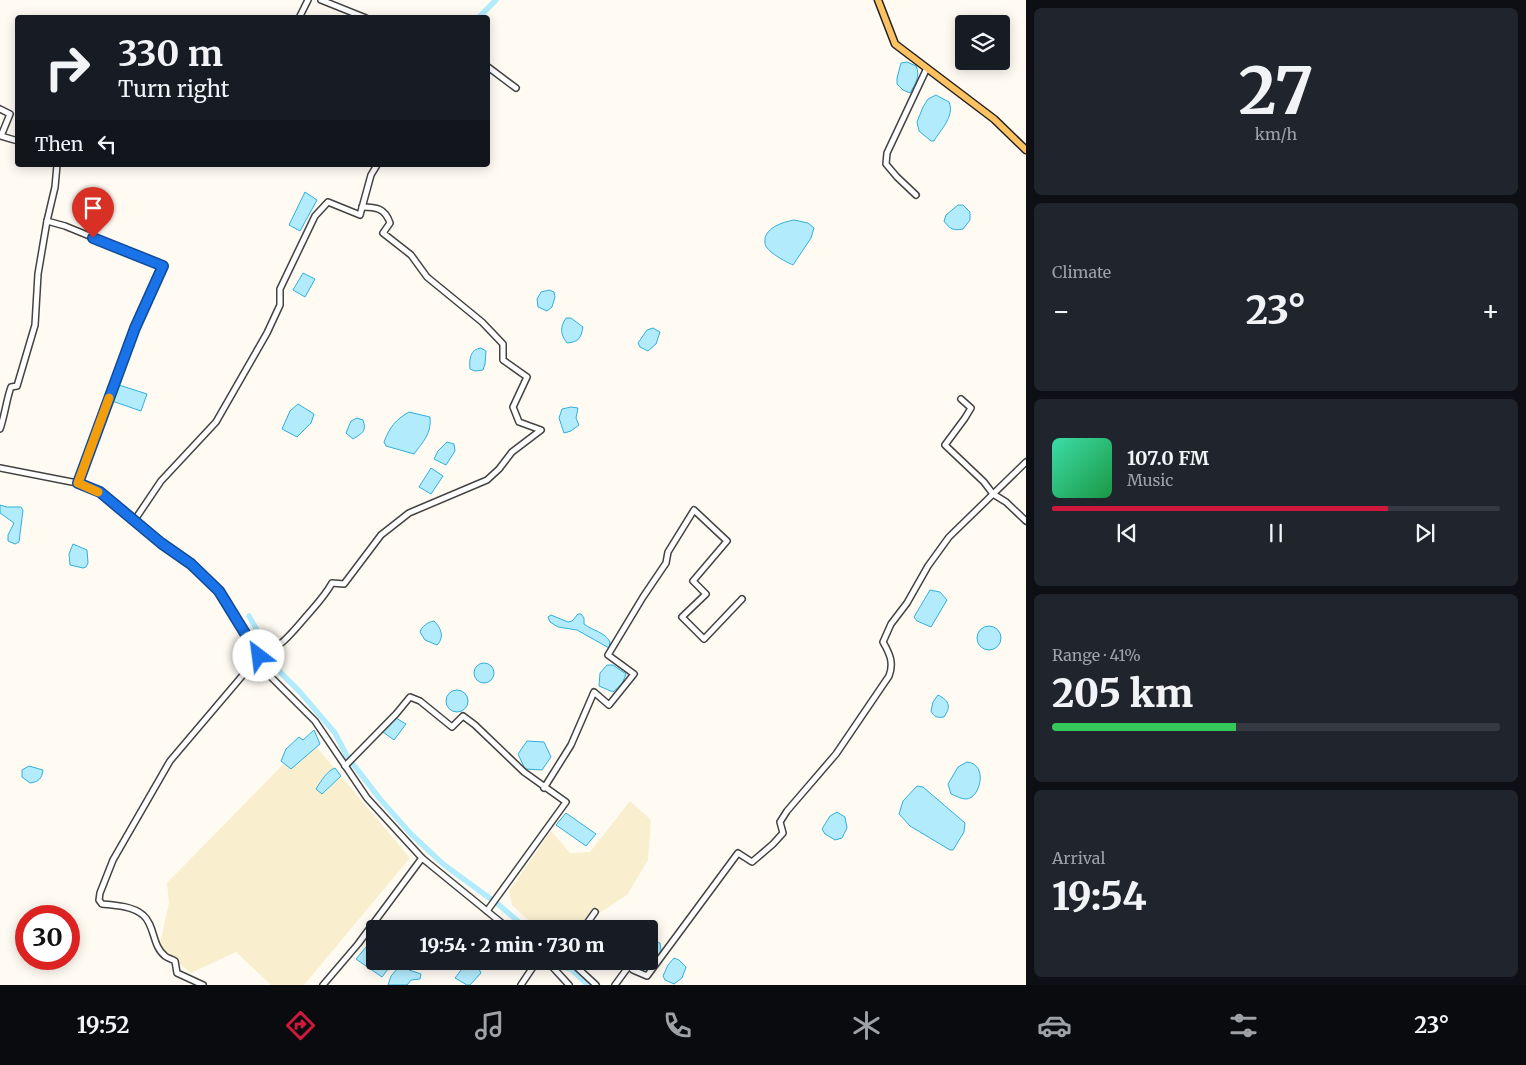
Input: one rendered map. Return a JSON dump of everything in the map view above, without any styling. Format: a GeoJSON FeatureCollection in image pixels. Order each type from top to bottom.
{"type":"FeatureCollection","features":[{"type":"Feature","properties":{"kind":"main road"},"geometry":{"type":"LineString","coordinates":[[878,0],[894,44],[994,118],[1026,150]]}},
{"type":"Feature","properties":{"kind":"street"},"geometry":{"type":"LineString","coordinates":[[301,15],[308,0]]}},
{"type":"Feature","properties":{"kind":"street"},"geometry":{"type":"LineString","coordinates":[[321,0],[358,15]]}},
{"type":"Feature","properties":{"kind":"street"},"geometry":{"type":"LineString","coordinates":[[490,68],[516,88]]}},
{"type":"Feature","properties":{"kind":"street"},"geometry":{"type":"LineString","coordinates":[[916,195],[886,164],[887,153],[927,68]]}},
{"type":"Feature","properties":{"kind":"street"},"geometry":{"type":"LineString","coordinates":[[0,109],[10,114],[2,136],[15,140]]}},
{"type":"Feature","properties":{"kind":"street"},"geometry":{"type":"LineString","coordinates":[[0,429],[5,417],[11,387],[17,386],[35,325],[38,274],[55,187],[57,167]]}},
{"type":"Feature","properties":{"kind":"street"},"geometry":{"type":"LineString","coordinates":[[134,520],[161,481],[216,422],[267,333],[280,305],[280,289],[316,216],[328,202],[360,215],[370,175],[375,167]]}},
{"type":"Feature","properties":{"kind":"street"},"geometry":{"type":"LineString","coordinates":[[203,985],[177,973],[175,961],[164,956],[157,945],[151,927],[143,915],[133,909],[102,904],[99,900],[113,860],[170,761],[259,656],[276,648],[294,632],[332,583],[344,584],[381,535],[409,512],[487,480],[499,469],[512,452],[541,430],[519,422],[513,407],[527,376],[503,360],[503,344],[482,322],[427,277],[411,255],[383,232],[390,223],[388,216],[376,207],[362,207]]}},
{"type":"Feature","properties":{"kind":"street"},"geometry":{"type":"LineString","coordinates":[[47,221],[65,226],[163,266],[135,328],[78,483]]}},
{"type":"Feature","properties":{"kind":"street"},"geometry":{"type":"LineString","coordinates":[[961,399],[970,408],[945,445],[984,482],[993,494],[1006,502],[1026,521]]}},
{"type":"Feature","properties":{"kind":"street"},"geometry":{"type":"LineString","coordinates":[[615,985],[629,966],[633,970],[647,976],[738,853],[752,862],[783,833],[780,822],[787,811],[836,754],[888,676],[892,667],[890,657],[882,642],[891,624],[907,603],[928,566],[949,537],[1026,462]]}},
{"type":"Feature","properties":{"kind":"street"},"geometry":{"type":"LineString","coordinates":[[0,468],[78,483],[100,492],[191,564],[219,591],[272,678],[316,721],[367,798],[422,858],[498,920]]}},
{"type":"Feature","properties":{"kind":"street"},"geometry":{"type":"LineString","coordinates":[[544,788],[571,745],[594,692],[609,705],[634,674],[608,655],[666,563],[668,552],[694,510],[727,541],[693,581],[706,594],[682,617],[704,639],[742,599]]}},
{"type":"Feature","properties":{"kind":"street"},"geometry":{"type":"LineString","coordinates":[[346,765],[410,697],[420,701],[452,727],[463,716],[524,772],[566,802],[487,911]]}},
{"type":"Feature","properties":{"kind":"street"},"geometry":{"type":"LineString","coordinates":[[323,985],[358,944],[422,858]]}},
{"type":"Feature","properties":{"kind":"street"},"geometry":{"type":"LineString","coordinates":[[589,920],[595,912]]}},
{"type":"Feature","properties":{"kind":"street"},"geometry":{"type":"LineString","coordinates":[[521,985],[531,970]]}},
{"type":"Feature","properties":{"kind":"street"},"geometry":{"type":"LineString","coordinates":[[557,970],[569,985]]}},
{"type":"Feature","properties":{"kind":"street"},"geometry":{"type":"LineString","coordinates":[[580,970],[596,985]]}},
{"type":"Feature","properties":{"kind":"shaded area"},"geometry":{"type":"Polygon","coordinates":[[[309,738],[410,858],[304,985],[271,985],[236,952],[191,973],[159,948],[169,903],[167,883],[309,738]]]}},
{"type":"Feature","properties":{"kind":"shaded area"},"geometry":{"type":"Polygon","coordinates":[[[630,801],[651,820],[648,860],[627,895],[589,920],[528,920],[512,905],[509,891],[551,831],[570,853],[590,852],[630,801]]]}},
{"type":"Feature","properties":{"kind":"water"},"geometry":{"type":"Polygon","coordinates":[[[907,62],[916,66],[918,73],[917,80],[910,93],[903,90],[897,84],[901,63],[907,62]]]}},
{"type":"Feature","properties":{"kind":"water"},"geometry":{"type":"Polygon","coordinates":[[[936,95],[949,102],[950,112],[949,117],[934,141],[931,141],[919,131],[917,122],[928,99],[936,95]]]}},
{"type":"Feature","properties":{"kind":"water"},"geometry":{"type":"Polygon","coordinates":[[[305,192],[317,200],[300,231],[289,225],[305,192]]]}},
{"type":"Feature","properties":{"kind":"water"},"geometry":{"type":"Polygon","coordinates":[[[958,205],[963,205],[970,212],[970,220],[963,229],[957,230],[950,228],[944,221],[946,215],[958,205]]]}},
{"type":"Feature","properties":{"kind":"water"},"geometry":{"type":"Polygon","coordinates":[[[794,220],[808,223],[814,228],[811,238],[793,265],[772,253],[766,246],[765,238],[770,230],[779,224],[794,220]]]}},
{"type":"Feature","properties":{"kind":"water"},"geometry":{"type":"Polygon","coordinates":[[[303,273],[315,279],[305,297],[293,290],[303,273]]]}},
{"type":"Feature","properties":{"kind":"water"},"geometry":{"type":"Polygon","coordinates":[[[549,290],[554,292],[555,297],[552,307],[547,311],[538,307],[537,299],[541,292],[549,290]]]}},
{"type":"Feature","properties":{"kind":"water"},"geometry":{"type":"Polygon","coordinates":[[[566,318],[571,318],[583,327],[580,337],[574,342],[567,343],[562,334],[562,327],[566,318]]]}},
{"type":"Feature","properties":{"kind":"water"},"geometry":{"type":"Polygon","coordinates":[[[653,328],[660,332],[656,344],[648,351],[640,347],[638,343],[647,330],[653,328]]]}},
{"type":"Feature","properties":{"kind":"water"},"geometry":{"type":"Polygon","coordinates":[[[481,348],[486,351],[485,364],[483,370],[475,371],[470,369],[470,359],[474,350],[481,348]]]}},
{"type":"Feature","properties":{"kind":"water"},"geometry":{"type":"Polygon","coordinates":[[[119,385],[147,394],[141,411],[112,401],[119,385]]]}},
{"type":"Feature","properties":{"kind":"water"},"geometry":{"type":"Polygon","coordinates":[[[298,404],[314,414],[311,423],[297,437],[282,429],[290,411],[298,404]]]}},
{"type":"Feature","properties":{"kind":"water"},"geometry":{"type":"Polygon","coordinates":[[[578,408],[576,418],[579,425],[571,431],[564,433],[559,418],[562,409],[578,408]]]}},
{"type":"Feature","properties":{"kind":"water"},"geometry":{"type":"Polygon","coordinates":[[[409,412],[430,417],[428,433],[414,454],[386,446],[384,442],[393,424],[409,412]]]}},
{"type":"Feature","properties":{"kind":"water"},"geometry":{"type":"Polygon","coordinates":[[[357,418],[363,420],[364,430],[353,439],[346,433],[351,421],[357,418]]]}},
{"type":"Feature","properties":{"kind":"water"},"geometry":{"type":"Polygon","coordinates":[[[447,442],[454,444],[455,451],[446,465],[434,459],[438,451],[447,442]]]}},
{"type":"Feature","properties":{"kind":"water"},"geometry":{"type":"Polygon","coordinates":[[[431,468],[443,476],[431,494],[419,487],[431,468]]]}},
{"type":"Feature","properties":{"kind":"water"},"geometry":{"type":"Polygon","coordinates":[[[0,505],[21,507],[23,510],[19,542],[15,544],[8,541],[8,535],[14,523],[0,513],[0,505]]]}},
{"type":"Feature","properties":{"kind":"water"},"geometry":{"type":"Polygon","coordinates":[[[73,544],[87,550],[88,563],[86,567],[70,565],[69,554],[73,544]]]}},
{"type":"Feature","properties":{"kind":"water"},"geometry":{"type":"Polygon","coordinates":[[[930,590],[940,592],[947,600],[931,627],[917,621],[914,617],[930,590]]]}},
{"type":"Feature","properties":{"kind":"water"},"geometry":{"type":"Polygon","coordinates":[[[578,614],[581,614],[584,618],[584,624],[608,639],[610,642],[609,648],[577,630],[558,627],[550,622],[548,617],[551,615],[568,622],[572,621],[578,614]]]}},
{"type":"Feature","properties":{"kind":"water"},"geometry":{"type":"Polygon","coordinates":[[[434,621],[441,633],[441,639],[437,645],[425,640],[420,632],[422,628],[434,621]]]}},
{"type":"Feature","properties":{"kind":"water"},"geometry":{"type":"Polygon","coordinates":[[[989,626],[998,629],[1001,638],[998,647],[989,650],[980,647],[977,638],[980,629],[989,626]]]}},
{"type":"Feature","properties":{"kind":"water"},"geometry":{"type":"Polygon","coordinates":[[[484,663],[491,666],[494,673],[491,680],[484,683],[477,680],[474,673],[477,666],[484,663]]]}},
{"type":"Feature","properties":{"kind":"water"},"geometry":{"type":"Polygon","coordinates":[[[607,665],[613,665],[626,674],[622,684],[613,692],[599,686],[600,673],[607,665]]]}},
{"type":"Feature","properties":{"kind":"water"},"geometry":{"type":"Polygon","coordinates":[[[457,690],[465,693],[468,701],[465,709],[457,712],[449,709],[446,701],[449,693],[457,690]]]}},
{"type":"Feature","properties":{"kind":"water"},"geometry":{"type":"Polygon","coordinates":[[[938,695],[948,704],[948,710],[944,717],[936,717],[931,711],[933,702],[938,695]]]}},
{"type":"Feature","properties":{"kind":"water"},"geometry":{"type":"Polygon","coordinates":[[[396,718],[406,724],[394,740],[383,732],[390,722],[396,718]]]}},
{"type":"Feature","properties":{"kind":"water"},"geometry":{"type":"Polygon","coordinates":[[[314,730],[320,744],[291,769],[281,761],[286,749],[299,737],[303,740],[314,730]]]}},
{"type":"Feature","properties":{"kind":"water"},"geometry":{"type":"Polygon","coordinates":[[[527,741],[544,742],[551,757],[542,770],[525,769],[518,754],[527,741]]]}},
{"type":"Feature","properties":{"kind":"water"},"geometry":{"type":"Polygon","coordinates":[[[967,762],[974,764],[978,769],[980,781],[975,794],[966,799],[951,794],[948,784],[958,767],[967,762]]]}},
{"type":"Feature","properties":{"kind":"water"},"geometry":{"type":"Polygon","coordinates":[[[29,766],[43,770],[39,780],[30,783],[22,777],[22,770],[29,766]]]}},
{"type":"Feature","properties":{"kind":"water"},"geometry":{"type":"Polygon","coordinates":[[[335,768],[341,776],[322,794],[316,789],[327,774],[335,768]]]}},
{"type":"Feature","properties":{"kind":"water"},"geometry":{"type":"Polygon","coordinates":[[[917,786],[923,787],[965,823],[964,832],[953,850],[910,826],[899,814],[903,801],[917,786]]]}},
{"type":"Feature","properties":{"kind":"water"},"geometry":{"type":"Polygon","coordinates":[[[837,812],[845,817],[847,828],[842,838],[835,840],[825,834],[822,829],[830,816],[837,812]]]}},
{"type":"Feature","properties":{"kind":"water"},"geometry":{"type":"Polygon","coordinates":[[[566,813],[596,834],[586,846],[556,825],[566,813]]]}},
{"type":"Feature","properties":{"kind":"water"},"geometry":{"type":"Polygon","coordinates":[[[658,942],[660,943],[661,951],[658,956],[658,942]]]}},
{"type":"Feature","properties":{"kind":"water"},"geometry":{"type":"Polygon","coordinates":[[[366,947],[366,966],[356,959],[366,947]]]}},
{"type":"Feature","properties":{"kind":"water"},"geometry":{"type":"Polygon","coordinates":[[[674,958],[686,967],[682,978],[674,984],[665,980],[663,976],[674,958]]]}},
{"type":"Feature","properties":{"kind":"water"},"geometry":{"type":"Polygon","coordinates":[[[372,970],[387,970],[382,977],[372,970]]]}},
{"type":"Feature","properties":{"kind":"water"},"geometry":{"type":"Polygon","coordinates":[[[396,970],[409,970],[421,974],[420,979],[411,980],[407,985],[388,985],[391,976],[396,970]]]}},
{"type":"Feature","properties":{"kind":"water"},"geometry":{"type":"Polygon","coordinates":[[[461,970],[480,970],[481,973],[470,985],[455,978],[461,970]]]}},
{"type":"Feature","properties":{"kind":"waterway"},"geometry":{"type":"LineString","coordinates":[[481,15],[496,0]]}},
{"type":"Feature","properties":{"kind":"waterway"},"geometry":{"type":"LineString","coordinates":[[249,616],[279,671],[300,692],[335,733],[347,756],[380,799],[411,834],[443,864],[516,920]]}},
{"type":"Feature","properties":{"kind":"waterway"},"geometry":{"type":"LineString","coordinates":[[572,970],[588,985]]}},
{"type":"Feature","properties":{"kind":"slow traffic"},"geometry":{"type":"LineString","coordinates":[[98,492],[78,483],[109,398]]}},
{"type":"Feature","properties":{"kind":"route"},"geometry":{"type":"LineString","coordinates":[[93,238],[163,266],[135,328],[78,483],[100,492],[125,515],[191,564],[219,591],[259,656]]}}]}
